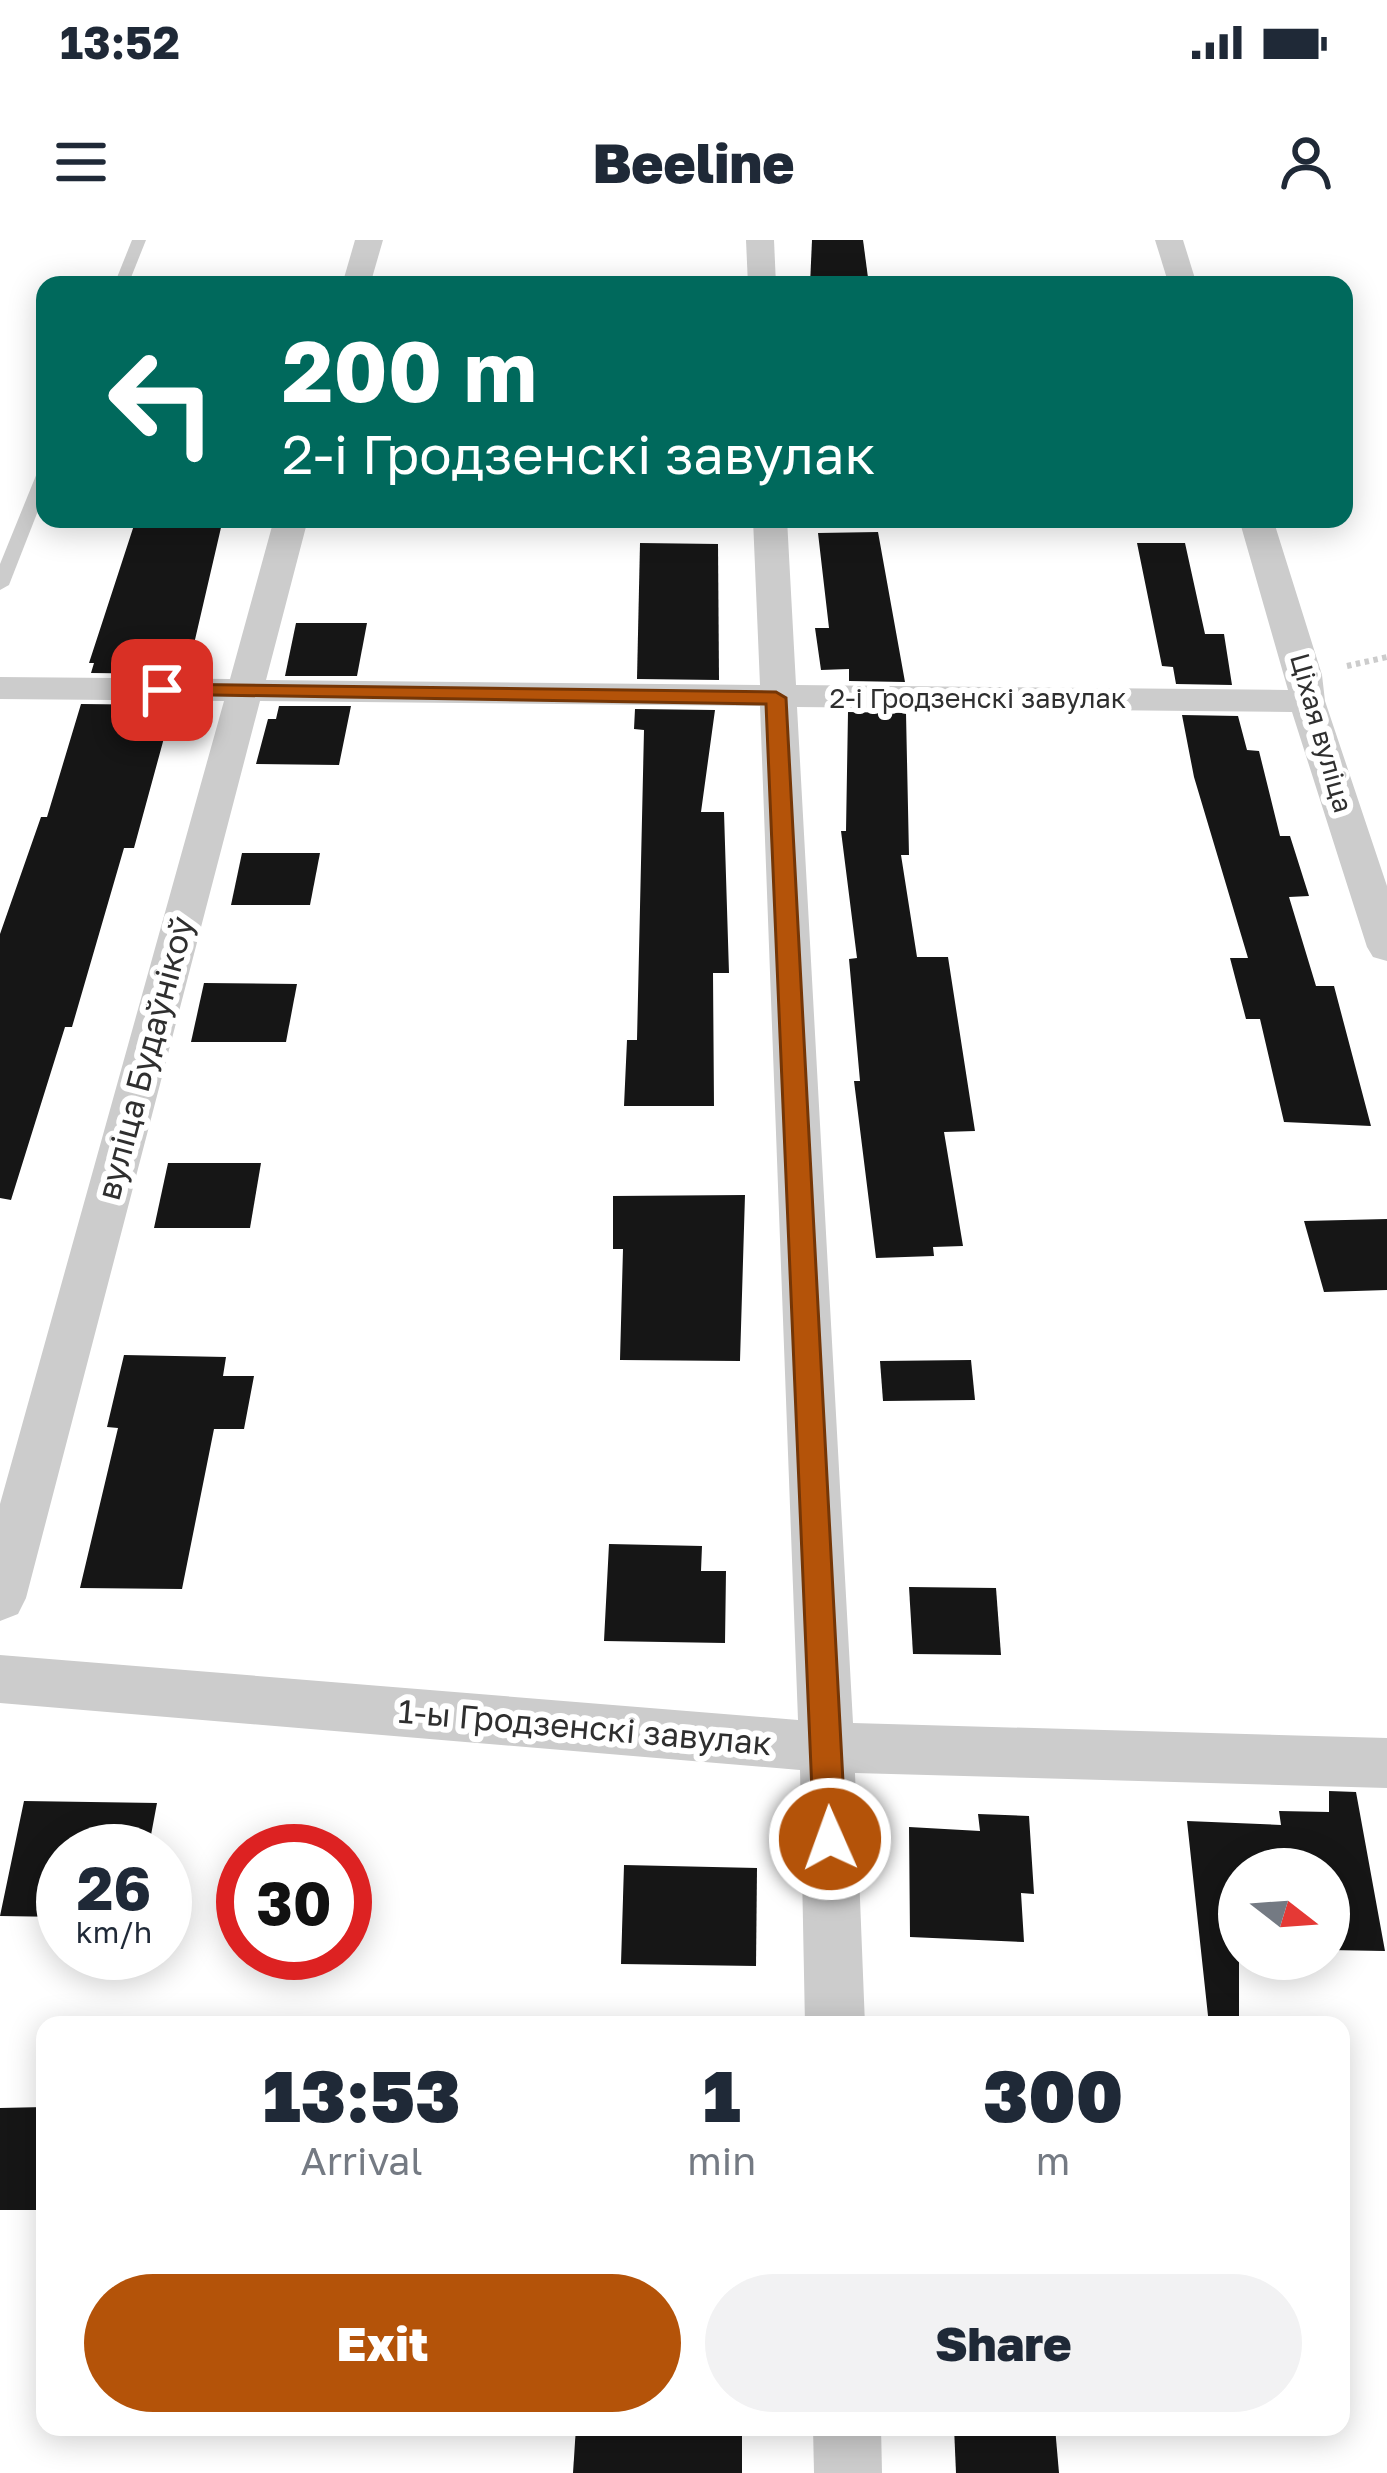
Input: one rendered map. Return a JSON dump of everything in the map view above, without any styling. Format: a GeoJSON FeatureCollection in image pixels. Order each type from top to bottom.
{"type":"FeatureCollection","features":[{"type":"Feature","properties":{"kind":"street"},"geometry":{"type":"LineString","coordinates":[[359,276],[369,240]]}},
{"type":"Feature","properties":{"kind":"street"},"geometry":{"type":"LineString","coordinates":[[760,240],[762,276]]}},
{"type":"Feature","properties":{"kind":"street"},"geometry":{"type":"LineString","coordinates":[[1169,240],[1180,276]]}},
{"type":"Feature","properties":{"kind":"street","name":"вуліца Будаўнікоў"},"geometry":{"type":"LineString","coordinates":[[0,1598],[288,528]]}},
{"type":"Feature","properties":{"kind":"street"},"geometry":{"type":"LineString","coordinates":[[770,528],[827,1747],[835,2016]]}},
{"type":"Feature","properties":{"kind":"street","name":"Ціхая вуліца"},"geometry":{"type":"LineString","coordinates":[[1259,528],[1304,675],[1307,700],[1387,947]]}},
{"type":"Feature","properties":{"kind":"street","name":"2-і Гродзенскі завулак"},"geometry":{"type":"LineString","coordinates":[[0,688],[1307,700]]}},
{"type":"Feature","properties":{"kind":"street","name":"1-ы Гродзенскі завулак"},"geometry":{"type":"LineString","coordinates":[[0,1679],[827,1747],[1387,1763]]}},
{"type":"Feature","properties":{"kind":"street"},"geometry":{"type":"LineString","coordinates":[[847,2436],[848,2473]]}},
{"type":"Feature","properties":{"kind":"lane"},"geometry":{"type":"LineString","coordinates":[[125,276],[140,240]]}},
{"type":"Feature","properties":{"kind":"lane"},"geometry":{"type":"LineString","coordinates":[[0,585],[36,495]]}},
{"type":"Feature","properties":{"kind":"building"},"geometry":{"type":"Polygon","coordinates":[[[812,240],[863,240],[868,276],[810,276],[812,240]]]}},
{"type":"Feature","properties":{"kind":"building"},"geometry":{"type":"Polygon","coordinates":[[[133,528],[221,528],[194,644],[180,674],[91,673],[94,663],[89,663],[133,528]]]}},
{"type":"Feature","properties":{"kind":"building"},"geometry":{"type":"Polygon","coordinates":[[[878,532],[905,682],[849,681],[849,669],[821,670],[815,628],[829,628],[818,533],[878,532]]]}},
{"type":"Feature","properties":{"kind":"building"},"geometry":{"type":"Polygon","coordinates":[[[640,543],[718,544],[719,680],[637,679],[640,543]]]}},
{"type":"Feature","properties":{"kind":"building"},"geometry":{"type":"Polygon","coordinates":[[[1137,543],[1185,543],[1205,634],[1224,634],[1232,685],[1176,684],[1173,667],[1162,666],[1137,543]]]}},
{"type":"Feature","properties":{"kind":"building"},"geometry":{"type":"Polygon","coordinates":[[[296,623],[367,623],[357,676],[285,676],[296,623]]]}},
{"type":"Feature","properties":{"kind":"building"},"geometry":{"type":"Polygon","coordinates":[[[81,704],[173,705],[134,848],[124,848],[72,1027],[65,1027],[11,1200],[0,1198],[0,934],[41,817],[47,817],[81,704]]]}},
{"type":"Feature","properties":{"kind":"building"},"geometry":{"type":"Polygon","coordinates":[[[279,706],[351,706],[339,765],[256,764],[268,719],[276,719],[279,706]]]}},
{"type":"Feature","properties":{"kind":"building"},"geometry":{"type":"Polygon","coordinates":[[[635,709],[715,710],[701,812],[724,812],[729,973],[713,973],[714,1106],[624,1106],[627,1040],[637,1040],[644,730],[634,729],[635,709]]]}},
{"type":"Feature","properties":{"kind":"building"},"geometry":{"type":"Polygon","coordinates":[[[848,712],[906,713],[909,855],[901,855],[917,957],[948,957],[975,1131],[944,1132],[963,1246],[933,1247],[934,1256],[876,1258],[854,1081],[860,1081],[849,959],[857,958],[841,831],[846,831],[848,712]]]}},
{"type":"Feature","properties":{"kind":"building"},"geometry":{"type":"Polygon","coordinates":[[[1182,715],[1238,716],[1247,750],[1259,751],[1280,836],[1290,836],[1309,896],[1289,897],[1316,986],[1334,986],[1371,1126],[1284,1122],[1260,1019],[1246,1019],[1230,958],[1248,958],[1194,777],[1182,715]]]}},
{"type":"Feature","properties":{"kind":"building"},"geometry":{"type":"Polygon","coordinates":[[[242,853],[320,853],[310,905],[231,905],[242,853]]]}},
{"type":"Feature","properties":{"kind":"building"},"geometry":{"type":"Polygon","coordinates":[[[204,983],[297,984],[286,1042],[191,1042],[204,983]]]}},
{"type":"Feature","properties":{"kind":"building"},"geometry":{"type":"Polygon","coordinates":[[[168,1163],[261,1163],[250,1228],[154,1228],[168,1163]]]}},
{"type":"Feature","properties":{"kind":"building"},"geometry":{"type":"Polygon","coordinates":[[[745,1195],[740,1361],[620,1360],[623,1249],[613,1249],[613,1196],[745,1195]]]}},
{"type":"Feature","properties":{"kind":"building"},"geometry":{"type":"Polygon","coordinates":[[[1387,1219],[1387,1290],[1324,1292],[1304,1221],[1387,1219]]]}},
{"type":"Feature","properties":{"kind":"building"},"geometry":{"type":"Polygon","coordinates":[[[124,1355],[226,1357],[223,1376],[254,1376],[244,1429],[214,1429],[182,1589],[80,1588],[118,1428],[107,1427],[124,1355]]]}},
{"type":"Feature","properties":{"kind":"building"},"geometry":{"type":"Polygon","coordinates":[[[971,1360],[975,1400],[883,1401],[880,1361],[971,1360]]]}},
{"type":"Feature","properties":{"kind":"building"},"geometry":{"type":"Polygon","coordinates":[[[609,1544],[702,1546],[701,1571],[726,1571],[725,1643],[604,1641],[609,1544]]]}},
{"type":"Feature","properties":{"kind":"building"},"geometry":{"type":"Polygon","coordinates":[[[909,1587],[996,1588],[1001,1655],[913,1654],[909,1587]]]}},
{"type":"Feature","properties":{"kind":"building"},"geometry":{"type":"Polygon","coordinates":[[[1329,1791],[1356,1792],[1385,1951],[1350,1950],[1350,1848],[1218,1848],[1218,1980],[1239,1980],[1239,2016],[1208,2016],[1187,1821],[1281,1825],[1279,1811],[1329,1812],[1329,1791]]]}},
{"type":"Feature","properties":{"kind":"building"},"geometry":{"type":"Polygon","coordinates":[[[24,1801],[157,1803],[153,1824],[36,1824],[36,1917],[0,1916],[24,1801]]]}},
{"type":"Feature","properties":{"kind":"building"},"geometry":{"type":"Polygon","coordinates":[[[978,1814],[1029,1816],[1034,1894],[1021,1893],[1024,1942],[910,1937],[909,1827],[980,1831],[978,1814]]]}},
{"type":"Feature","properties":{"kind":"building"},"geometry":{"type":"Polygon","coordinates":[[[624,1865],[757,1868],[756,1966],[621,1964],[624,1865]]]}},
{"type":"Feature","properties":{"kind":"building"},"geometry":{"type":"Polygon","coordinates":[[[36,2107],[36,2210],[0,2210],[0,2108],[36,2107]]]}},
{"type":"Feature","properties":{"kind":"building"},"geometry":{"type":"Polygon","coordinates":[[[575,2436],[742,2436],[742,2473],[573,2473],[575,2436]]]}},
{"type":"Feature","properties":{"kind":"building"},"geometry":{"type":"Polygon","coordinates":[[[954,2436],[1056,2436],[1059,2473],[956,2473],[954,2436]]]}},
{"type":"Feature","properties":{"kind":"route"},"geometry":{"type":"LineString","coordinates":[[162,690],[776,698],[830,1839]]}}]}
